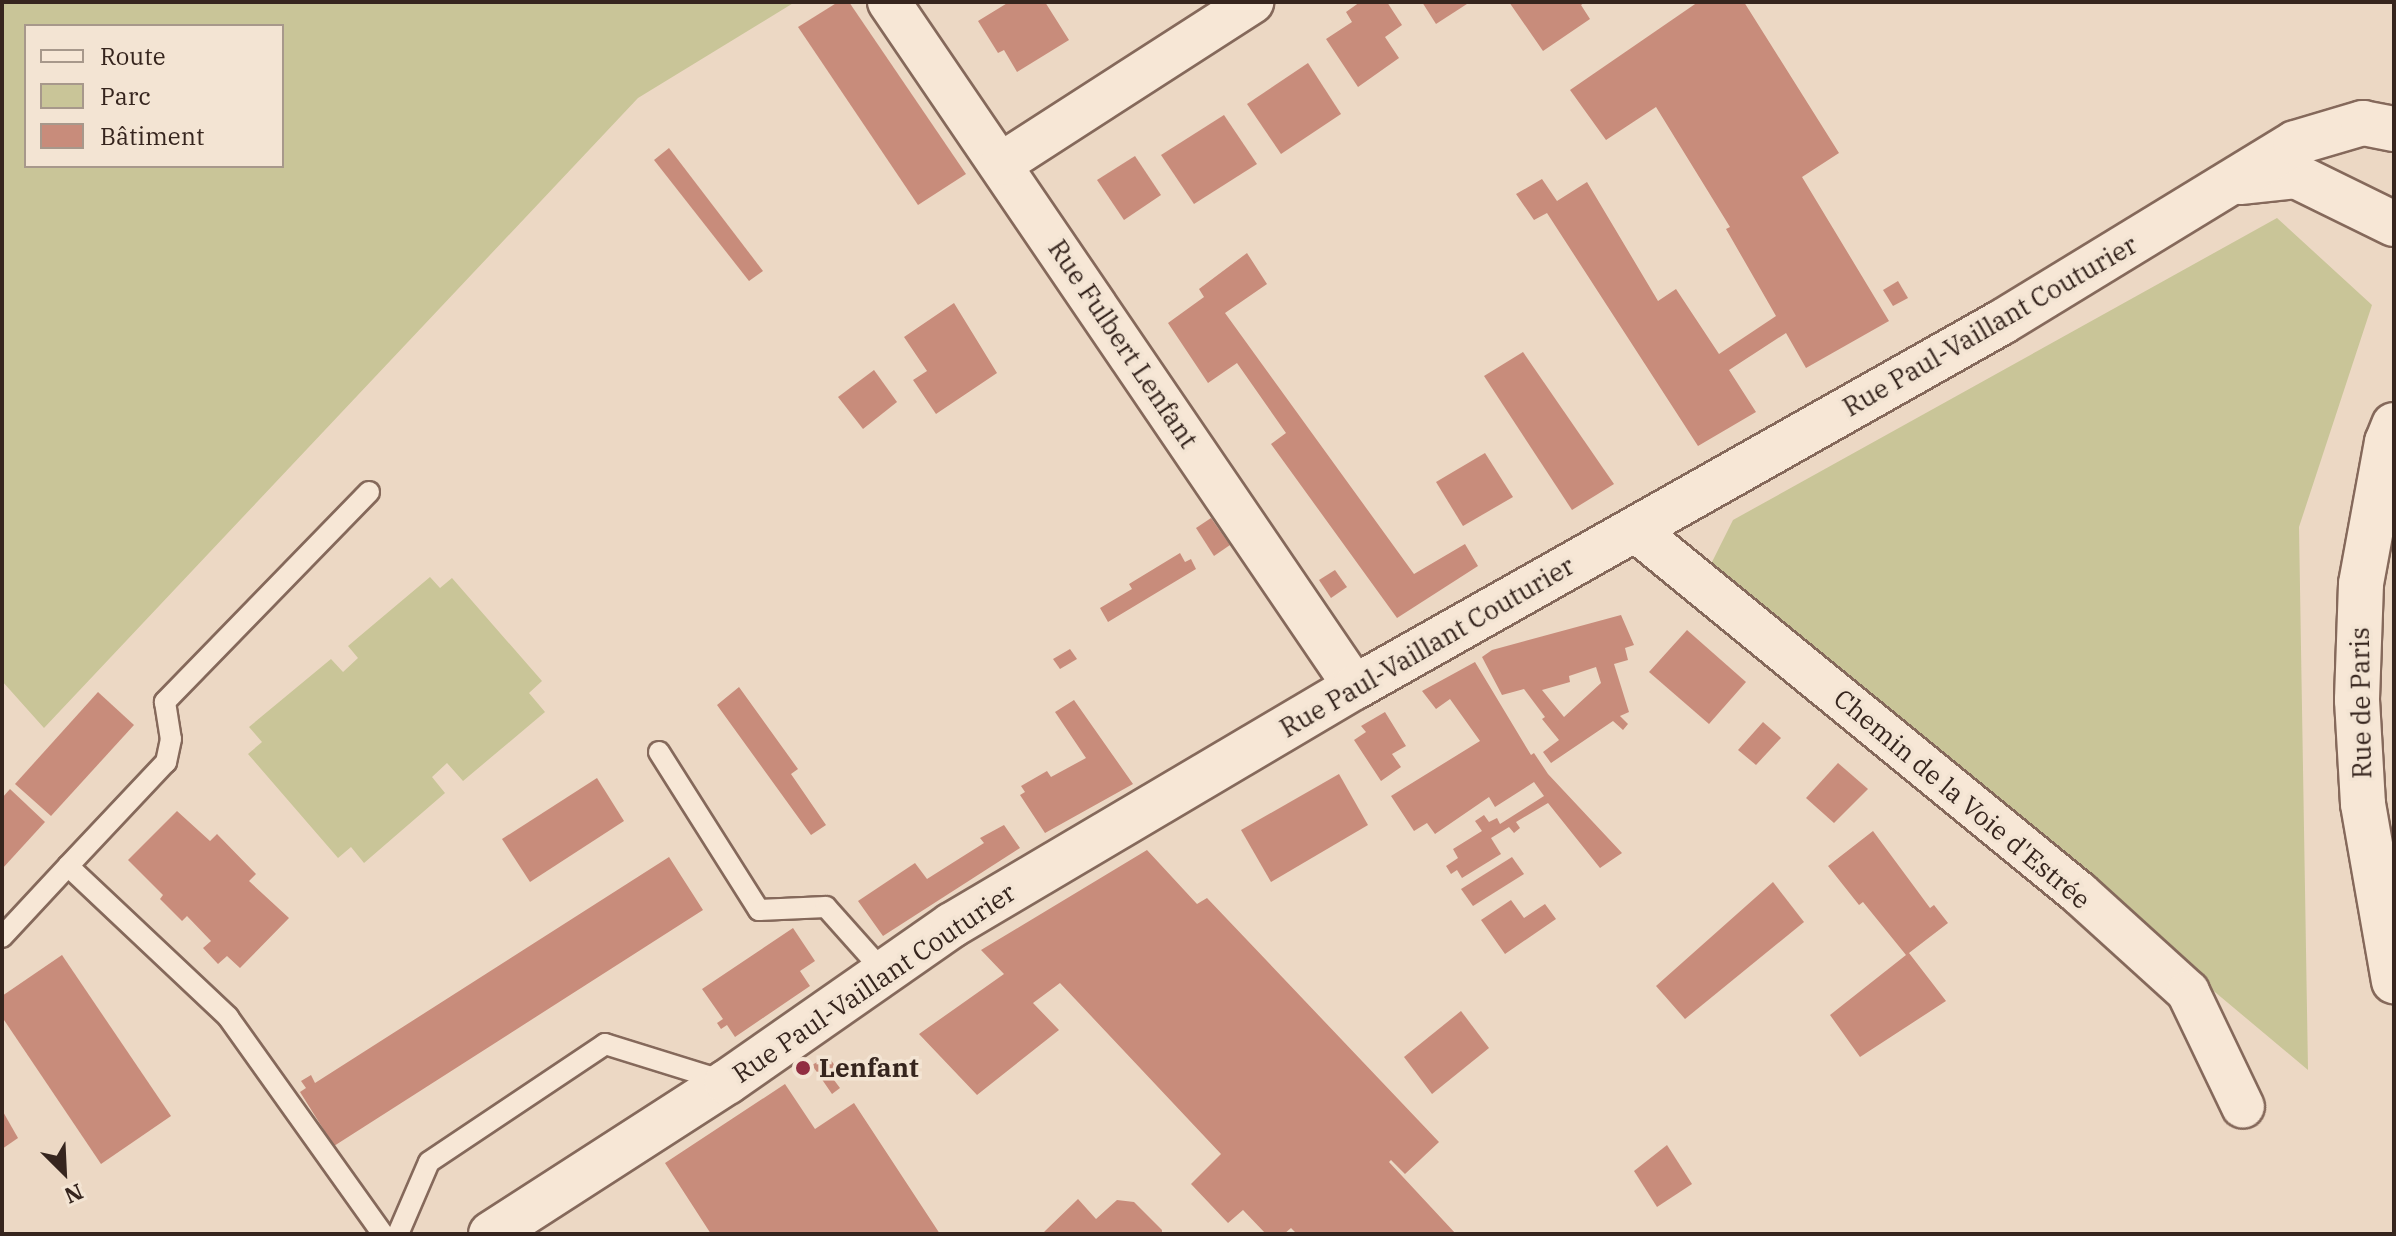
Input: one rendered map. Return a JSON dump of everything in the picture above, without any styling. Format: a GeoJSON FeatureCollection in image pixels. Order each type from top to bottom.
{"type":"FeatureCollection","features":[{"type":"Feature","properties":{"kind":"street","name":"Rue Fulbert Lenfant"},"geometry":{"type":"LineString","coordinates":[[889,2],[1355,687]]}},
{"type":"Feature","properties":{"kind":"street"},"geometry":{"type":"LineString","coordinates":[[1001,164],[1252,2]]}},
{"type":"Feature","properties":{"kind":"street","name":"Rue Paul-Vaillant Couturier"},"geometry":{"type":"LineString","coordinates":[[491,1234],[727,1082],[952,925],[1355,687],[2002,322],[2295,143],[2363,123],[2394,129]]}},
{"type":"Feature","properties":{"kind":"street"},"geometry":{"type":"LineString","coordinates":[[2233,182],[2296,176],[2394,224]]}},
{"type":"Feature","properties":{"kind":"street","name":"Rue de Paris"},"geometry":{"type":"LineString","coordinates":[[2394,425],[2387,442],[2361,584],[2357,700],[2363,804],[2394,981]]}},
{"type":"Feature","properties":{"kind":"street","name":"Chemin de la Voie d'Estrée"},"geometry":{"type":"LineString","coordinates":[[1634,529],[2079,893],[2188,992],[2243,1107]]}},
{"type":"Feature","properties":{"kind":"lane"},"geometry":{"type":"LineString","coordinates":[[2,937],[166,762],[171,739],[165,702],[369,492]]}},
{"type":"Feature","properties":{"kind":"lane"},"geometry":{"type":"LineString","coordinates":[[659,752],[759,910],[826,907],[884,972]]}},
{"type":"Feature","properties":{"kind":"lane"},"geometry":{"type":"LineString","coordinates":[[68,866],[228,1017],[383,1234]]}},
{"type":"Feature","properties":{"kind":"lane"},"geometry":{"type":"LineString","coordinates":[[398,1234],[429,1162],[605,1044],[727,1082]]}},
{"type":"Feature","properties":{"kind":"green space"},"geometry":{"type":"Polygon","coordinates":[[[2,2],[795,2],[638,98],[44,728],[2,681],[2,2]]]}},
{"type":"Feature","properties":{"kind":"green space"},"geometry":{"type":"Polygon","coordinates":[[[2277,218],[2372,305],[2299,527],[2308,1070],[1709,568],[1733,520],[2277,218]]]}},
{"type":"Feature","properties":{"kind":"green space"},"geometry":{"type":"Polygon","coordinates":[[[430,577],[440,588],[452,578],[542,681],[529,693],[545,712],[463,781],[447,763],[432,777],[445,793],[364,863],[351,847],[338,858],[248,754],[262,742],[249,727],[331,659],[343,672],[358,658],[348,646],[430,577]]]}},
{"type":"Feature","properties":{"kind":"building"},"geometry":{"type":"Polygon","coordinates":[[[838,2],[849,2],[966,174],[918,205],[798,27],[838,2]]]}},
{"type":"Feature","properties":{"kind":"building"},"geometry":{"type":"Polygon","coordinates":[[[1009,2],[1045,2],[1069,40],[1017,72],[1004,50],[998,53],[978,21],[1009,2]]]}},
{"type":"Feature","properties":{"kind":"building"},"geometry":{"type":"Polygon","coordinates":[[[1360,2],[1387,2],[1402,25],[1385,37],[1399,58],[1358,87],[1326,39],[1352,22],[1346,12],[1360,2]]]}},
{"type":"Feature","properties":{"kind":"building"},"geometry":{"type":"Polygon","coordinates":[[[1422,2],[1470,2],[1436,24],[1422,2]]]}},
{"type":"Feature","properties":{"kind":"building"},"geometry":{"type":"Polygon","coordinates":[[[1509,2],[1585,2],[1581,5],[1590,19],[1543,51],[1509,2]]]}},
{"type":"Feature","properties":{"kind":"building"},"geometry":{"type":"Polygon","coordinates":[[[1698,2],[1744,2],[1839,153],[1802,177],[1889,321],[1806,368],[1786,333],[1729,370],[1756,412],[1698,446],[1547,213],[1534,220],[1516,194],[1542,179],[1557,201],[1587,182],[1658,301],[1676,289],[1719,354],[1776,316],[1726,229],[1730,227],[1656,107],[1606,140],[1570,90],[1698,2]]]}},
{"type":"Feature","properties":{"kind":"building"},"geometry":{"type":"Polygon","coordinates":[[[1308,63],[1341,114],[1281,154],[1247,104],[1308,63]]]}},
{"type":"Feature","properties":{"kind":"building"},"geometry":{"type":"Polygon","coordinates":[[[1224,115],[1257,164],[1194,204],[1161,155],[1224,115]]]}},
{"type":"Feature","properties":{"kind":"building"},"geometry":{"type":"Polygon","coordinates":[[[669,148],[763,271],[749,281],[654,160],[669,148]]]}},
{"type":"Feature","properties":{"kind":"building"},"geometry":{"type":"Polygon","coordinates":[[[1135,156],[1161,195],[1124,220],[1097,180],[1135,156]]]}},
{"type":"Feature","properties":{"kind":"building"},"geometry":{"type":"Polygon","coordinates":[[[1247,253],[1267,284],[1225,313],[1414,574],[1465,544],[1478,566],[1397,618],[1271,444],[1286,433],[1237,363],[1208,383],[1168,323],[1204,297],[1199,289],[1247,253]]]}},
{"type":"Feature","properties":{"kind":"building"},"geometry":{"type":"Polygon","coordinates":[[[1898,281],[1908,298],[1893,306],[1883,290],[1898,281]]]}},
{"type":"Feature","properties":{"kind":"building"},"geometry":{"type":"Polygon","coordinates":[[[954,303],[997,373],[936,414],[913,380],[927,371],[904,337],[954,303]]]}},
{"type":"Feature","properties":{"kind":"building"},"geometry":{"type":"Polygon","coordinates":[[[1523,352],[1614,484],[1572,510],[1484,376],[1523,352]]]}},
{"type":"Feature","properties":{"kind":"building"},"geometry":{"type":"Polygon","coordinates":[[[874,370],[897,402],[863,429],[838,397],[874,370]]]}},
{"type":"Feature","properties":{"kind":"building"},"geometry":{"type":"Polygon","coordinates":[[[1485,453],[1513,497],[1463,526],[1436,482],[1485,453]]]}},
{"type":"Feature","properties":{"kind":"building"},"geometry":{"type":"Polygon","coordinates":[[[1211,518],[1230,545],[1214,556],[1196,528],[1211,518]]]}},
{"type":"Feature","properties":{"kind":"building"},"geometry":{"type":"Polygon","coordinates":[[[1180,553],[1185,562],[1191,559],[1196,569],[1108,622],[1100,608],[1132,589],[1129,584],[1180,553]]]}},
{"type":"Feature","properties":{"kind":"building"},"geometry":{"type":"Polygon","coordinates":[[[1335,570],[1347,587],[1331,598],[1319,580],[1335,570]]]}},
{"type":"Feature","properties":{"kind":"building"},"geometry":{"type":"Polygon","coordinates":[[[1621,615],[1634,645],[1625,648],[1628,660],[1614,664],[1629,712],[1620,716],[1628,724],[1623,730],[1613,721],[1551,763],[1543,752],[1559,740],[1524,689],[1502,695],[1482,657],[1492,650],[1621,615]],[[1596,667],[1569,676],[1570,682],[1542,690],[1564,717],[1601,683],[1596,667]]]}},
{"type":"Feature","properties":{"kind":"building"},"geometry":{"type":"Polygon","coordinates":[[[1687,630],[1746,682],[1709,724],[1649,672],[1687,630]]]}},
{"type":"Feature","properties":{"kind":"building"},"geometry":{"type":"Polygon","coordinates":[[[1070,649],[1077,659],[1060,669],[1053,659],[1070,649]]]}},
{"type":"Feature","properties":{"kind":"building"},"geometry":{"type":"Polygon","coordinates":[[[1475,662],[1531,755],[1534,753],[1548,774],[1622,853],[1600,868],[1548,803],[1516,822],[1520,828],[1514,833],[1509,827],[1491,838],[1501,854],[1462,878],[1457,870],[1451,874],[1446,866],[1458,858],[1453,849],[1482,831],[1475,821],[1484,815],[1489,822],[1497,818],[1500,824],[1544,796],[1534,782],[1495,807],[1489,797],[1435,834],[1427,823],[1414,831],[1391,796],[1480,741],[1450,699],[1436,709],[1422,691],[1475,662]]]}},
{"type":"Feature","properties":{"kind":"building"},"geometry":{"type":"Polygon","coordinates":[[[739,687],[798,769],[791,774],[826,825],[811,835],[717,705],[739,687]]]}},
{"type":"Feature","properties":{"kind":"building"},"geometry":{"type":"Polygon","coordinates":[[[98,692],[134,725],[51,816],[15,784],[98,692]]]}},
{"type":"Feature","properties":{"kind":"building"},"geometry":{"type":"Polygon","coordinates":[[[1074,700],[1133,784],[1045,833],[1020,795],[1025,792],[1021,786],[1047,771],[1051,777],[1086,758],[1055,712],[1074,700]]]}},
{"type":"Feature","properties":{"kind":"building"},"geometry":{"type":"Polygon","coordinates":[[[1385,712],[1406,746],[1392,754],[1401,767],[1381,781],[1354,740],[1366,732],[1361,726],[1385,712]]]}},
{"type":"Feature","properties":{"kind":"building"},"geometry":{"type":"Polygon","coordinates":[[[1763,722],[1781,738],[1756,765],[1738,750],[1763,722]]]}},
{"type":"Feature","properties":{"kind":"building"},"geometry":{"type":"Polygon","coordinates":[[[1838,763],[1868,789],[1834,823],[1806,798],[1838,763]]]}},
{"type":"Feature","properties":{"kind":"building"},"geometry":{"type":"Polygon","coordinates":[[[1339,774],[1368,825],[1271,882],[1241,830],[1339,774]]]}},
{"type":"Feature","properties":{"kind":"building"},"geometry":{"type":"Polygon","coordinates":[[[597,778],[624,821],[530,882],[502,839],[597,778]]]}},
{"type":"Feature","properties":{"kind":"building"},"geometry":{"type":"Polygon","coordinates":[[[10,789],[45,822],[2,869],[2,798],[10,789]]]}},
{"type":"Feature","properties":{"kind":"building"},"geometry":{"type":"Polygon","coordinates":[[[177,811],[210,841],[217,834],[256,874],[249,881],[289,918],[240,968],[227,956],[218,964],[203,948],[211,941],[187,916],[182,921],[160,899],[163,895],[128,860],[177,811]]]}},
{"type":"Feature","properties":{"kind":"building"},"geometry":{"type":"Polygon","coordinates":[[[1004,825],[1020,848],[883,936],[858,901],[915,863],[927,879],[984,843],[980,838],[1004,825]]]}},
{"type":"Feature","properties":{"kind":"building"},"geometry":{"type":"Polygon","coordinates":[[[1873,831],[1930,908],[1934,905],[1948,923],[1909,953],[1946,1001],[1860,1057],[1830,1015],[1906,955],[1863,902],[1859,905],[1828,866],[1873,831]]]}},
{"type":"Feature","properties":{"kind":"building"},"geometry":{"type":"Polygon","coordinates":[[[1147,850],[1197,904],[1207,898],[1439,1142],[1405,1174],[1391,1160],[1389,1162],[1456,1234],[1297,1234],[1291,1228],[1284,1234],[1266,1234],[1243,1210],[1228,1223],[1191,1184],[1221,1154],[1060,983],[1033,1003],[1059,1030],[977,1095],[919,1034],[1004,974],[981,950],[1147,850]]]}},
{"type":"Feature","properties":{"kind":"building"},"geometry":{"type":"Polygon","coordinates":[[[669,857],[703,910],[334,1146],[300,1092],[306,1088],[301,1081],[311,1075],[315,1083],[669,857]]]}},
{"type":"Feature","properties":{"kind":"building"},"geometry":{"type":"Polygon","coordinates":[[[1512,857],[1524,874],[1473,906],[1461,889],[1512,857]]]}},
{"type":"Feature","properties":{"kind":"building"},"geometry":{"type":"Polygon","coordinates":[[[1773,882],[1804,922],[1685,1019],[1656,986],[1773,882]]]}},
{"type":"Feature","properties":{"kind":"building"},"geometry":{"type":"Polygon","coordinates":[[[1511,900],[1524,918],[1545,904],[1556,919],[1505,954],[1481,920],[1511,900]]]}},
{"type":"Feature","properties":{"kind":"building"},"geometry":{"type":"Polygon","coordinates":[[[793,928],[815,961],[800,971],[810,986],[735,1037],[727,1025],[721,1029],[717,1023],[723,1019],[702,989],[793,928]]]}},
{"type":"Feature","properties":{"kind":"building"},"geometry":{"type":"Polygon","coordinates":[[[62,955],[171,1116],[101,1164],[2,1017],[2,996],[62,955]]]}},
{"type":"Feature","properties":{"kind":"building"},"geometry":{"type":"Polygon","coordinates":[[[1461,1011],[1489,1048],[1432,1094],[1404,1057],[1461,1011]]]}},
{"type":"Feature","properties":{"kind":"building"},"geometry":{"type":"Polygon","coordinates":[[[828,1056],[838,1070],[831,1076],[840,1088],[832,1094],[812,1065],[828,1056]]]}},
{"type":"Feature","properties":{"kind":"building"},"geometry":{"type":"Polygon","coordinates":[[[785,1084],[815,1129],[854,1103],[940,1234],[711,1234],[665,1163],[785,1084]]]}},
{"type":"Feature","properties":{"kind":"building"},"geometry":{"type":"Polygon","coordinates":[[[2,1110],[18,1138],[2,1149],[2,1110]]]}},
{"type":"Feature","properties":{"kind":"building"},"geometry":{"type":"Polygon","coordinates":[[[1667,1145],[1692,1184],[1657,1207],[1634,1171],[1667,1145]]]}},
{"type":"Feature","properties":{"kind":"building"},"geometry":{"type":"Polygon","coordinates":[[[1078,1199],[1096,1219],[1117,1200],[1134,1202],[1162,1230],[1162,1234],[1046,1234],[1044,1232],[1078,1199]]]}},
{"type":"Feature","properties":{"kind":"place","name":"Lenfant"},"geometry":{"type":"Point","coordinates":[803,1068]}}]}
